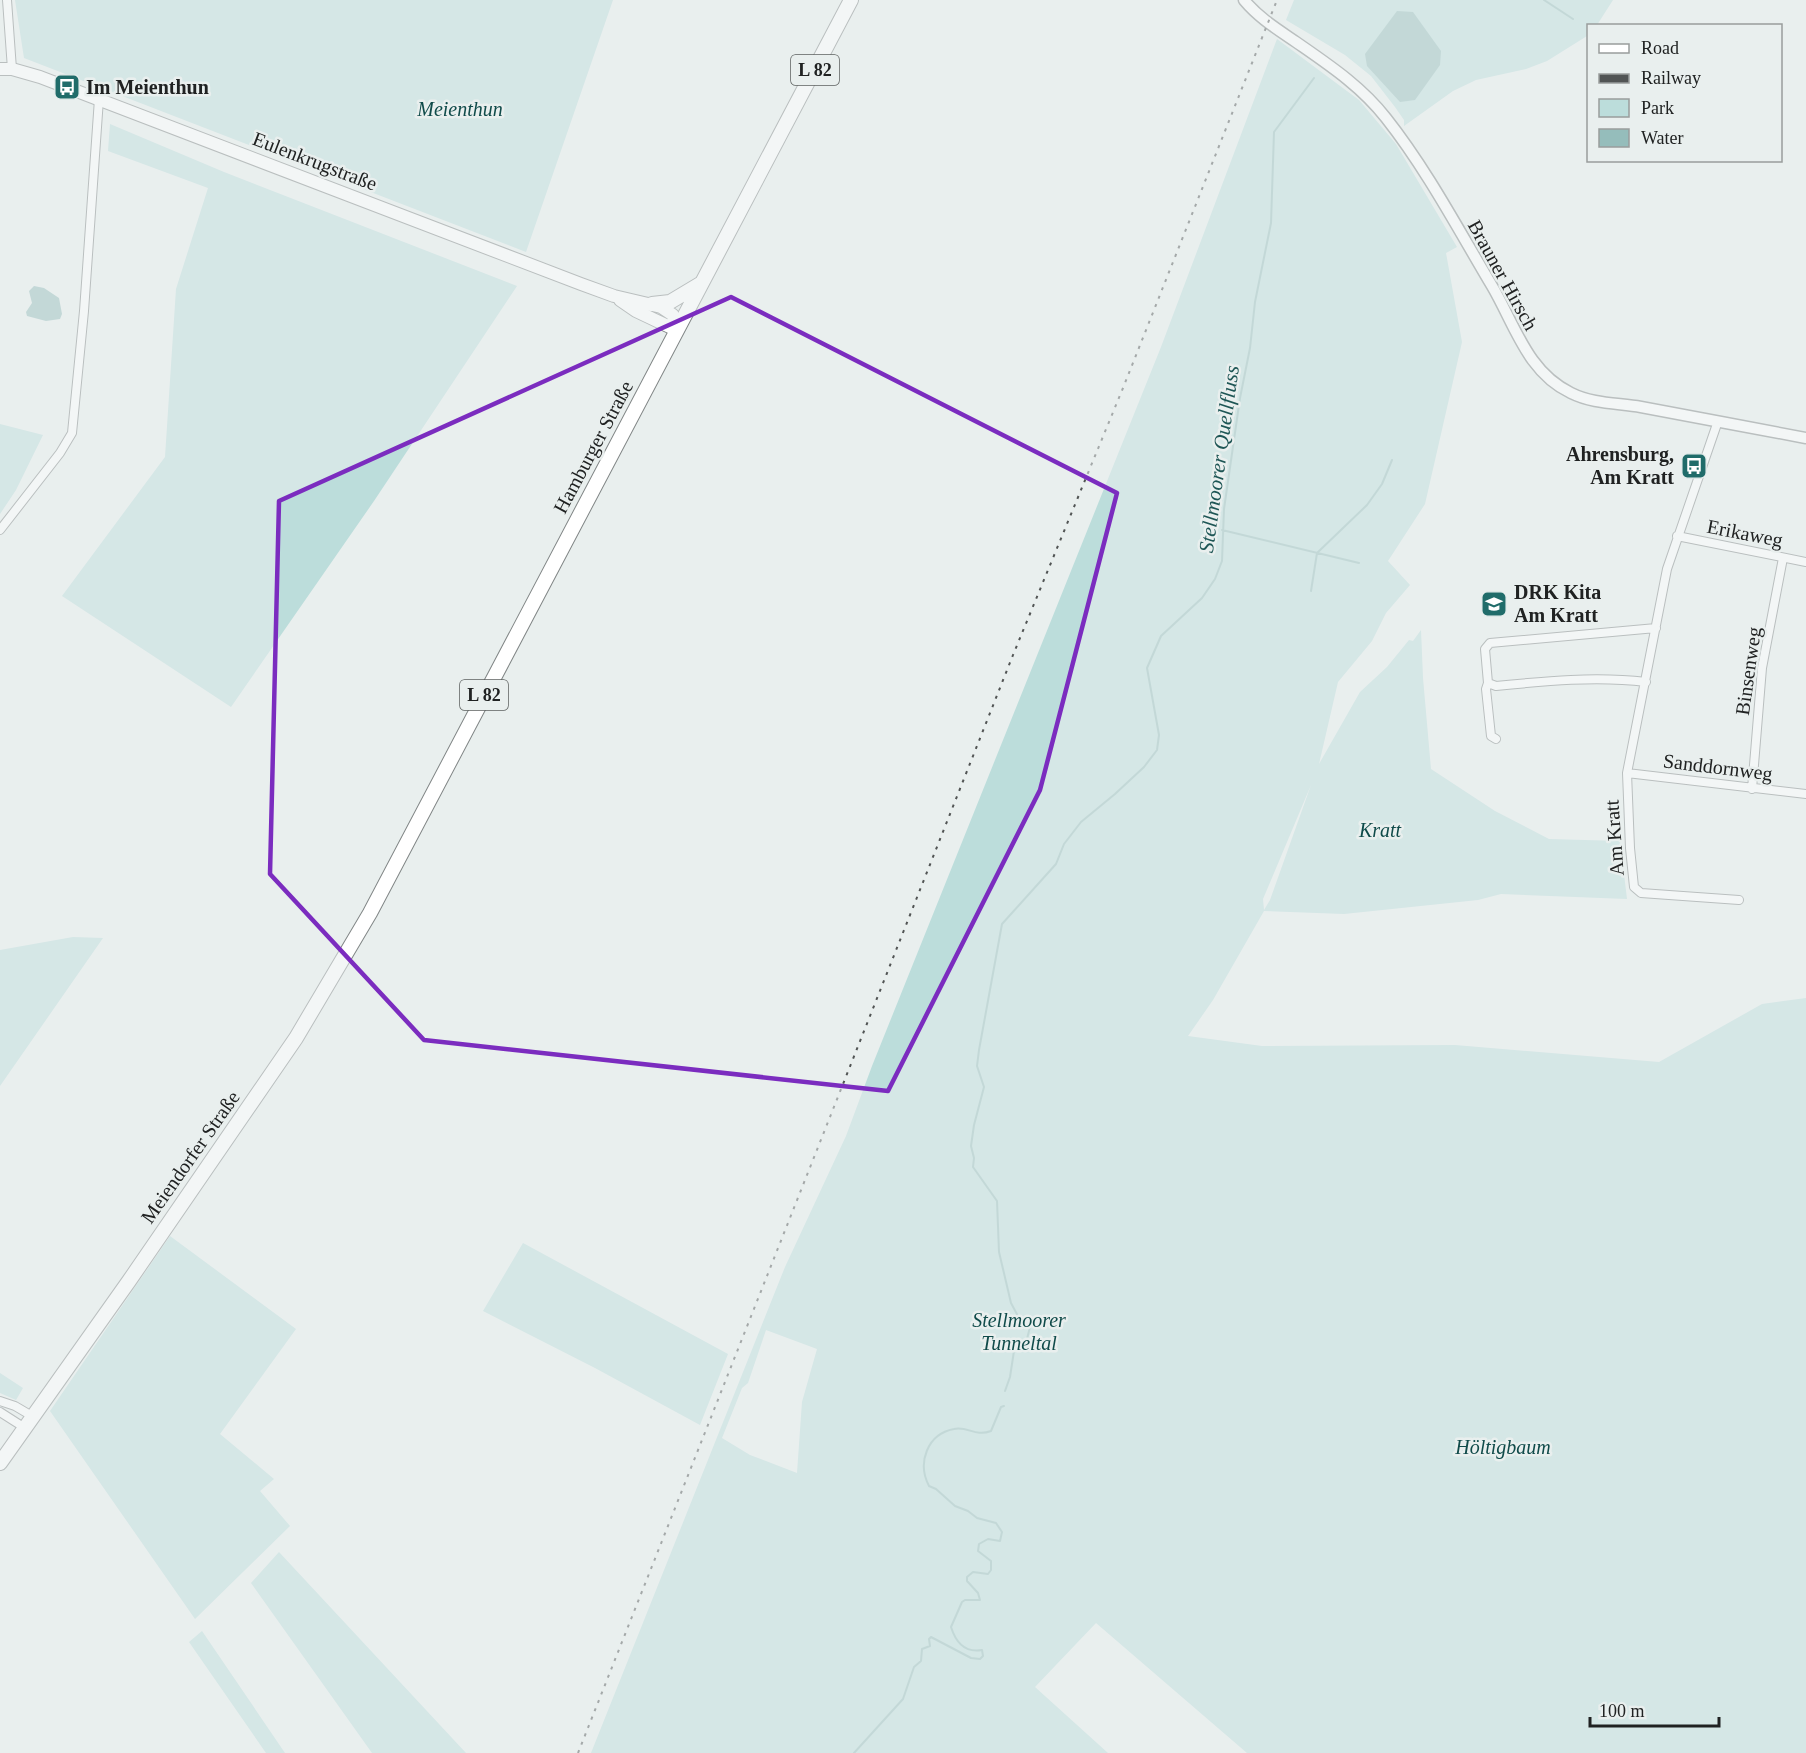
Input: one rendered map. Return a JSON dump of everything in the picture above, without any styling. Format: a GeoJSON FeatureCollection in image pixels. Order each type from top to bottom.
{"type":"FeatureCollection","features":[{"type":"Feature","properties":{"kind":"main road","name":"Hamburger Straße"},"geometry":{"type":"LineString","coordinates":[[369,913],[851,0]]}},
{"type":"Feature","properties":{"kind":"main road","name":"Eulenkrugstraße"},"geometry":{"type":"LineString","coordinates":[[6,69],[40,76],[614,296],[652,304],[672,312],[676,330]]}},
{"type":"Feature","properties":{"kind":"main road"},"geometry":{"type":"LineString","coordinates":[[652,304],[670,302],[702,283]]}},
{"type":"Feature","properties":{"kind":"main road","name":"Eulenkrugstraße"},"geometry":{"type":"LineString","coordinates":[[614,296],[636,311],[676,330]]}},
{"type":"Feature","properties":{"kind":"main road","name":"Meiendorfer Straße"},"geometry":{"type":"LineString","coordinates":[[0,1463],[129,1281],[312,1014],[369,913]]}},
{"type":"Feature","properties":{"kind":"street"},"geometry":{"type":"LineString","coordinates":[[6,0],[6,69]]}},
{"type":"Feature","properties":{"kind":"street","name":"Brauner Hirsch"},"geometry":{"type":"LineString","coordinates":[[1244,0],[1267,24],[1346,77],[1383,114],[1404,142],[1444,206],[1494,290],[1527,354],[1546,377],[1569,392],[1588,399],[1806,438]]}},
{"type":"Feature","properties":{"kind":"street"},"geometry":{"type":"LineString","coordinates":[[0,530],[60,453],[72,433],[84,311],[99,99]]}},
{"type":"Feature","properties":{"kind":"street","name":"Am Kratt"},"geometry":{"type":"LineString","coordinates":[[1718,421],[1667,569],[1627,773],[1630,848],[1634,887],[1641,892],[1653,895],[1739,900]]}},
{"type":"Feature","properties":{"kind":"street","name":"Erikaweg"},"geometry":{"type":"LineString","coordinates":[[1677,536],[1806,562]]}},
{"type":"Feature","properties":{"kind":"street","name":"Binsenweg"},"geometry":{"type":"LineString","coordinates":[[1752,789],[1762,668],[1783,558]]}},
{"type":"Feature","properties":{"kind":"street"},"geometry":{"type":"LineString","coordinates":[[1496,740],[1491,736],[1486,689],[1488,683],[1485,649],[1490,643],[1656,628]]}},
{"type":"Feature","properties":{"kind":"street"},"geometry":{"type":"LineString","coordinates":[[1488,683],[1496,686],[1566,679],[1622,679],[1646,682]]}},
{"type":"Feature","properties":{"kind":"street","name":"Sanddornweg"},"geometry":{"type":"LineString","coordinates":[[1627,773],[1806,794]]}},
{"type":"Feature","properties":{"kind":"street"},"geometry":{"type":"LineString","coordinates":[[0,1401],[15,1406],[29,1422]]}},
{"type":"Feature","properties":{"kind":"street"},"geometry":{"type":"LineString","coordinates":[[0,1412],[29,1422]]}},
{"type":"Feature","properties":{"kind":"highlighted area"},"geometry":{"type":"Polygon","coordinates":[[[731,297],[1117,493],[1040,790],[888,1091],[424,1040],[270,874],[279,501],[731,297]]]}},
{"type":"Feature","properties":{"kind":"green space","name":"Meienthun"},"geometry":{"type":"Polygon","coordinates":[[[15,0],[613,0],[526,252],[24,58],[15,0]]]}},
{"type":"Feature","properties":{"kind":"green space"},"geometry":{"type":"Polygon","coordinates":[[[1294,0],[1613,0],[1598,24],[1587,24],[1587,36],[1547,61],[1526,69],[1476,80],[1453,91],[1404,126],[1404,120],[1371,76],[1345,55],[1286,20],[1294,0]]]}},
{"type":"Feature","properties":{"kind":"green space"},"geometry":{"type":"Polygon","coordinates":[[[1277,39],[1359,100],[1396,144],[1457,247],[1446,253],[1462,342],[1425,504],[1388,561],[1410,585],[1386,613],[1372,641],[1338,682],[1319,764],[1360,692],[1387,667],[1409,640],[1413,641],[1421,630],[1431,769],[1495,811],[1549,839],[1620,841],[1627,899],[1501,894],[1478,900],[1344,914],[1264,911],[1213,1000],[1188,1036],[1262,1046],[1455,1045],[1659,1062],[1762,1004],[1806,998],[1806,1753],[1247,1753],[1096,1623],[1035,1687],[1108,1753],[591,1753],[785,1267],[846,1136],[872,1066],[1161,347],[1277,39]],[[1311,785],[1263,899],[1264,910],[1270,900],[1311,785]],[[766,1330],[748,1383],[742,1388],[722,1438],[750,1455],[797,1473],[802,1402],[817,1349],[766,1330]]]}},
{"type":"Feature","properties":{"kind":"green space"},"geometry":{"type":"Polygon","coordinates":[[[110,124],[224,172],[517,286],[374,501],[231,707],[62,596],[165,457],[176,289],[208,188],[108,151],[110,124]]]}},
{"type":"Feature","properties":{"kind":"green space"},"geometry":{"type":"Polygon","coordinates":[[[0,424],[43,435],[16,490],[0,514],[0,424]]]}},
{"type":"Feature","properties":{"kind":"green space"},"geometry":{"type":"Polygon","coordinates":[[[73,937],[103,938],[0,1086],[0,950],[73,937]]]}},
{"type":"Feature","properties":{"kind":"green space"},"geometry":{"type":"Polygon","coordinates":[[[170,1236],[296,1329],[220,1434],[274,1479],[260,1491],[290,1526],[195,1619],[50,1411],[170,1236]]]}},
{"type":"Feature","properties":{"kind":"green space"},"geometry":{"type":"Polygon","coordinates":[[[523,1243],[728,1354],[700,1425],[483,1311],[523,1243]]]}},
{"type":"Feature","properties":{"kind":"green space"},"geometry":{"type":"Polygon","coordinates":[[[0,1373],[23,1388],[16,1400],[0,1393],[0,1373]]]}},
{"type":"Feature","properties":{"kind":"green space"},"geometry":{"type":"Polygon","coordinates":[[[279,1552],[466,1753],[372,1753],[251,1583],[279,1552]]]}},
{"type":"Feature","properties":{"kind":"green space"},"geometry":{"type":"Polygon","coordinates":[[[202,1631],[285,1753],[266,1753],[189,1642],[202,1631]]]}},
{"type":"Feature","properties":{"kind":"water"},"geometry":{"type":"Polygon","coordinates":[[[1397,11],[1413,12],[1441,51],[1440,65],[1415,100],[1400,102],[1367,66],[1365,54],[1397,11]]]}},
{"type":"Feature","properties":{"kind":"water"},"geometry":{"type":"Polygon","coordinates":[[[34,286],[44,288],[59,298],[62,314],[60,319],[46,321],[27,316],[26,312],[32,303],[29,291],[34,286]]]}},
{"type":"Feature","properties":{"kind":"waterway"},"geometry":{"type":"LineString","coordinates":[[1544,0],[1573,19]]}},
{"type":"Feature","properties":{"kind":"waterway","name":"Stellmoorer Quellfluss"},"geometry":{"type":"LineString","coordinates":[[1005,1391],[1010,1377],[1014,1351],[1026,1343],[1030,1327],[1019,1318],[1011,1303],[999,1252],[997,1201],[973,1167],[974,1158],[971,1146],[984,1087],[977,1066],[979,1050],[1002,924],[1056,864],[1064,844],[1081,822],[1144,767],[1157,750],[1159,735],[1147,668],[1161,636],[1202,598],[1215,579],[1222,561],[1224,509],[1240,398],[1250,348],[1255,302],[1271,223],[1274,132],[1314,78]]}},
{"type":"Feature","properties":{"kind":"waterway"},"geometry":{"type":"LineString","coordinates":[[1311,591],[1317,553],[1367,505],[1382,484],[1392,460]]}},
{"type":"Feature","properties":{"kind":"waterway"},"geometry":{"type":"LineString","coordinates":[[1222,530],[1359,563]]}},
{"type":"Feature","properties":{"kind":"waterway","name":"Stellmoorer Quellfluss"},"geometry":{"type":"LineString","coordinates":[[854,1753],[903,1699],[914,1667],[921,1661],[922,1649],[930,1646],[931,1637],[971,1658],[980,1659],[983,1656],[982,1650],[976,1651],[962,1646],[951,1627],[962,1602],[980,1600],[978,1593],[967,1581],[967,1577],[973,1572],[988,1574],[991,1570],[991,1561],[978,1551],[979,1544],[988,1539],[1000,1541],[1002,1532],[996,1523],[977,1518],[968,1511],[955,1506],[936,1489],[929,1486],[924,1468],[927,1451],[937,1437],[959,1428],[980,1433],[991,1431],[1001,1407],[1004,1406]]}},
{"type":"Feature","properties":{"kind":"railway"},"geometry":{"type":"LineString","coordinates":[[578,1753],[1013,655],[1123,388],[1277,0]]}},
{"type":"Feature","properties":{"kind":"place","name":"Im Meienthun"},"geometry":{"type":"Point","coordinates":[67,87]}},
{"type":"Feature","properties":{"kind":"place","name":"Ahrensburg, Am Kratt"},"geometry":{"type":"Point","coordinates":[1694,466]}},
{"type":"Feature","properties":{"kind":"place","name":"DRK Kita Am Kratt"},"geometry":{"type":"Point","coordinates":[1494,604]}},
{"type":"Feature","properties":{"kind":"park label","name":"Kratt"},"geometry":{"type":"Point","coordinates":[1380,830]}},
{"type":"Feature","properties":{"kind":"park label","name":"Stellmoorer Tunneltal"},"geometry":{"type":"Point","coordinates":[1019,1332]}},
{"type":"Feature","properties":{"kind":"park label","name":"Höltigbaum"},"geometry":{"type":"Point","coordinates":[1503,1447]}}]}
